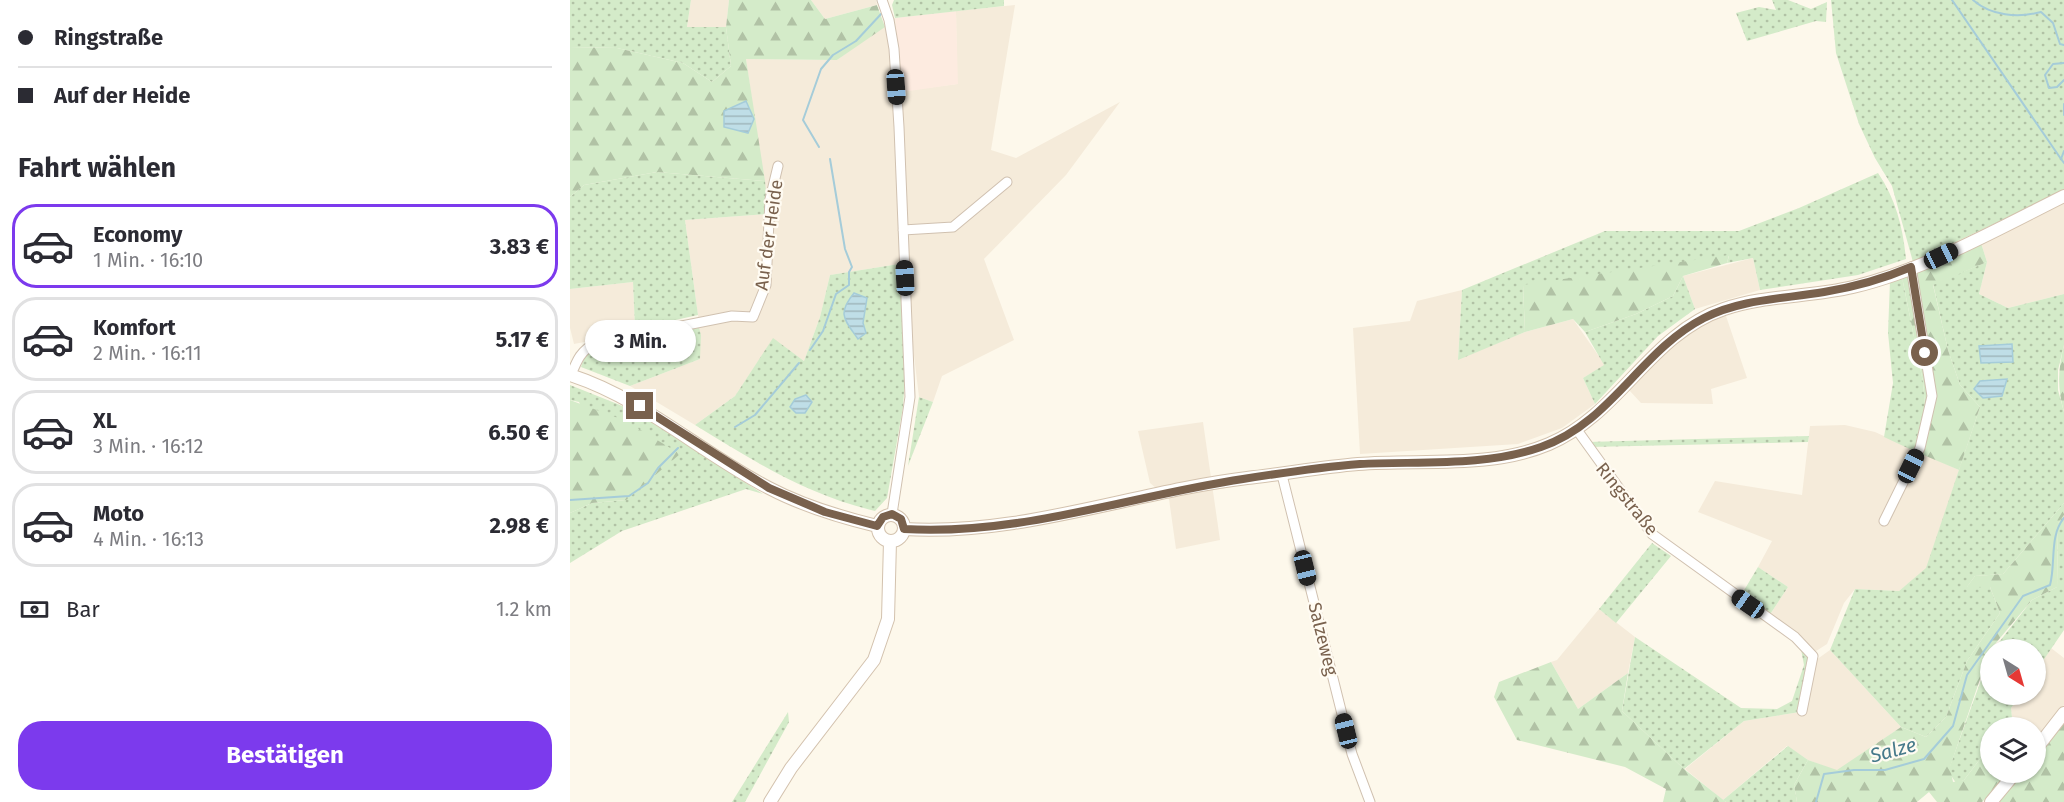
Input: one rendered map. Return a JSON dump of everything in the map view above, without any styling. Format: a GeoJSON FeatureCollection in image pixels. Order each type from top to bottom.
{"type":"FeatureCollection","features":[{"type":"Feature","properties":{"kind":"street"},"geometry":{"type":"LineString","coordinates":[[882,0],[890,20],[894,49],[910,398],[892,514]]}},
{"type":"Feature","properties":{"kind":"street","name":"Auf der Heide"},"geometry":{"type":"LineString","coordinates":[[778,166],[770,199],[766,285],[753,317],[732,316],[596,343],[585,348],[578,357],[571,375],[640,406],[769,488],[825,512],[877,526]]}},
{"type":"Feature","properties":{"kind":"street"},"geometry":{"type":"LineString","coordinates":[[903,231],[953,227],[1007,182]]}},
{"type":"Feature","properties":{"kind":"street"},"geometry":{"type":"LineString","coordinates":[[904,529],[941,532],[998,526],[1243,479],[1357,464],[1505,456],[1546,446],[1577,430],[1616,396],[1659,349],[1703,319],[1724,309],[1754,302],[1854,286],[1911,267],[1987,234],[2064,196]]}},
{"type":"Feature","properties":{"kind":"street"},"geometry":{"type":"LineString","coordinates":[[1884,521],[1920,448],[1932,396],[1911,267]]}},
{"type":"Feature","properties":{"kind":"street","name":"Ringstraße"},"geometry":{"type":"LineString","coordinates":[[1577,430],[1652,534],[1795,637],[1813,656],[1802,711]]}},
{"type":"Feature","properties":{"kind":"street","name":"Salzeweg"},"geometry":{"type":"LineString","coordinates":[[1282,475],[1352,754],[1370,802]]}},
{"type":"Feature","properties":{"kind":"street"},"geometry":{"type":"LineString","coordinates":[[892,514],[901,519],[904,529],[899,538],[890,541],[880,536],[877,526],[883,517],[892,514]]}},
{"type":"Feature","properties":{"kind":"street"},"geometry":{"type":"LineString","coordinates":[[770,802],[791,768],[874,660],[888,619],[890,541]]}},
{"type":"Feature","properties":{"kind":"street"},"geometry":{"type":"LineString","coordinates":[[2046,736],[2064,713]]}},
{"type":"Feature","properties":{"kind":"street"},"geometry":{"type":"LineString","coordinates":[[1991,802],[2007,783]]}},
{"type":"Feature","properties":{"kind":"shaded area"},"geometry":{"type":"Polygon","coordinates":[[[691,0],[729,0],[726,27],[687,27],[691,0]]]}},
{"type":"Feature","properties":{"kind":"shaded area"},"geometry":{"type":"Polygon","coordinates":[[[811,0],[876,0],[877,5],[825,19],[811,0]]]}},
{"type":"Feature","properties":{"kind":"shaded area"},"geometry":{"type":"Polygon","coordinates":[[[1015,5],[991,150],[1016,158],[1120,102],[1066,175],[984,259],[1014,340],[942,376],[933,402],[919,397],[908,306],[907,264],[899,264],[830,275],[820,317],[804,361],[773,339],[735,396],[695,425],[630,386],[700,359],[698,315],[685,220],[768,214],[746,59],[837,60],[895,18],[902,91],[957,84],[956,11],[1015,5]]]}},
{"type":"Feature","properties":{"kind":"shaded area"},"geometry":{"type":"Polygon","coordinates":[[[956,11],[958,84],[902,92],[895,18],[956,11]]]}},
{"type":"Feature","properties":{"kind":"shaded area"},"geometry":{"type":"Polygon","coordinates":[[[2064,202],[2064,294],[2008,308],[1979,294],[1987,262],[1981,243],[2064,202]]]}},
{"type":"Feature","properties":{"kind":"shaded area"},"geometry":{"type":"Polygon","coordinates":[[[1753,258],[1760,290],[1695,309],[1683,276],[1753,258]]]}},
{"type":"Feature","properties":{"kind":"shaded area"},"geometry":{"type":"Polygon","coordinates":[[[633,282],[635,332],[574,344],[570,328],[570,289],[633,282]]]}},
{"type":"Feature","properties":{"kind":"shaded area"},"geometry":{"type":"Polygon","coordinates":[[[1462,290],[1458,359],[1525,332],[1573,319],[1605,365],[1583,378],[1595,404],[1562,428],[1518,444],[1360,454],[1353,328],[1410,321],[1417,301],[1462,290]]]}},
{"type":"Feature","properties":{"kind":"shaded area"},"geometry":{"type":"Polygon","coordinates":[[[1725,313],[1747,378],[1711,389],[1713,404],[1641,403],[1629,390],[1656,359],[1683,335],[1725,313]]]}},
{"type":"Feature","properties":{"kind":"shaded area"},"geometry":{"type":"Polygon","coordinates":[[[1203,422],[1220,540],[1176,549],[1169,499],[1150,483],[1138,431],[1203,422]]]}},
{"type":"Feature","properties":{"kind":"shaded area"},"geometry":{"type":"Polygon","coordinates":[[[1845,425],[1875,432],[1959,470],[1927,568],[1899,591],[1855,589],[1844,603],[1827,644],[1813,653],[1769,616],[1788,587],[1758,567],[1772,541],[1698,512],[1715,481],[1802,495],[1810,426],[1845,425]]]}},
{"type":"Feature","properties":{"kind":"shaded area"},"geometry":{"type":"Polygon","coordinates":[[[1599,609],[1635,637],[1628,673],[1578,709],[1551,662],[1557,660],[1599,609]]]}},
{"type":"Feature","properties":{"kind":"shaded area"},"geometry":{"type":"Polygon","coordinates":[[[2051,648],[2064,658],[2064,705],[2046,729],[2046,717],[2012,717],[2011,708],[2013,705],[2046,705],[2046,656],[2051,648]]]}},
{"type":"Feature","properties":{"kind":"shaded area"},"geometry":{"type":"Polygon","coordinates":[[[1830,650],[1901,727],[1837,771],[1808,760],[1787,746],[1723,800],[1685,769],[1744,721],[1800,712],[1816,660],[1830,650]]]}},
{"type":"Feature","properties":{"kind":"green space"},"geometry":{"type":"Polygon","coordinates":[[[570,0],[691,0],[687,27],[726,27],[731,66],[712,82],[683,63],[617,48],[570,47],[570,0]]]}},
{"type":"Feature","properties":{"kind":"green space"},"geometry":{"type":"Polygon","coordinates":[[[729,0],[811,0],[825,19],[877,5],[885,27],[837,60],[746,59],[765,181],[657,172],[584,185],[570,197],[570,47],[617,48],[683,63],[712,82],[731,66],[726,27],[729,0]]]}},
{"type":"Feature","properties":{"kind":"green space"},"geometry":{"type":"Polygon","coordinates":[[[894,0],[1004,0],[1004,6],[895,18],[892,5],[894,0]]]}},
{"type":"Feature","properties":{"kind":"green space"},"geometry":{"type":"Polygon","coordinates":[[[1772,0],[1788,0],[1811,9],[1827,2],[1826,22],[1816,21],[1747,41],[1736,13],[1759,7],[1776,10],[1772,0]]]}},
{"type":"Feature","properties":{"kind":"green space"},"geometry":{"type":"Polygon","coordinates":[[[1831,0],[2064,0],[2064,191],[1913,262],[1892,186],[1875,158],[1859,124],[1836,53],[1831,0]]]}},
{"type":"Feature","properties":{"kind":"green space"},"geometry":{"type":"Polygon","coordinates":[[[657,172],[765,181],[768,214],[685,220],[698,315],[635,329],[633,282],[570,289],[570,197],[584,185],[657,172]]]}},
{"type":"Feature","properties":{"kind":"green space"},"geometry":{"type":"Polygon","coordinates":[[[1878,173],[1890,193],[1898,214],[1906,259],[1858,275],[1760,290],[1753,258],[1727,263],[1729,256],[1523,286],[1525,332],[1458,360],[1462,290],[1605,231],[1739,231],[1799,208],[1878,173]]]}},
{"type":"Feature","properties":{"kind":"green space"},"geometry":{"type":"Polygon","coordinates":[[[1981,243],[1987,262],[1933,285],[1948,350],[1960,385],[1980,407],[1959,470],[1914,451],[1925,405],[1923,382],[1902,277],[1981,243]]]}},
{"type":"Feature","properties":{"kind":"green space"},"geometry":{"type":"Polygon","coordinates":[[[1729,255],[1727,263],[1683,276],[1673,296],[1636,314],[1585,332],[1573,319],[1525,332],[1523,285],[1729,255]]]}},
{"type":"Feature","properties":{"kind":"green space"},"geometry":{"type":"Polygon","coordinates":[[[1987,262],[1979,294],[2008,308],[2064,294],[2064,345],[2058,370],[2058,390],[2064,412],[2064,503],[2003,574],[1975,576],[1967,587],[1990,587],[2000,613],[1967,661],[1946,717],[1926,737],[1901,727],[1830,650],[1855,589],[1899,591],[1926,568],[1980,407],[1960,385],[1948,350],[1933,284],[1987,262]]]}},
{"type":"Feature","properties":{"kind":"green space"},"geometry":{"type":"Polygon","coordinates":[[[899,264],[905,376],[903,407],[887,498],[875,511],[826,496],[781,476],[695,425],[735,396],[773,338],[804,361],[820,317],[830,275],[899,264]]]}},
{"type":"Feature","properties":{"kind":"green space"},"geometry":{"type":"Polygon","coordinates":[[[1683,276],[1695,309],[1658,336],[1595,404],[1583,378],[1604,365],[1585,332],[1636,314],[1673,296],[1683,276]]]}},
{"type":"Feature","properties":{"kind":"green space"},"geometry":{"type":"Polygon","coordinates":[[[1902,277],[1923,382],[1925,405],[1914,451],[1884,437],[1893,383],[1888,333],[1890,281],[1902,277]]]}},
{"type":"Feature","properties":{"kind":"green space"},"geometry":{"type":"Polygon","coordinates":[[[698,324],[701,335],[700,359],[630,386],[581,367],[585,355],[600,346],[698,324]]]}},
{"type":"Feature","properties":{"kind":"green space"},"geometry":{"type":"Polygon","coordinates":[[[2064,345],[2064,412],[2059,378],[2064,345]]]}},
{"type":"Feature","properties":{"kind":"green space"},"geometry":{"type":"Polygon","coordinates":[[[570,385],[635,411],[763,494],[746,489],[622,531],[570,563],[570,513],[592,503],[626,500],[579,402],[570,400],[570,385]]]}},
{"type":"Feature","properties":{"kind":"green space"},"geometry":{"type":"Polygon","coordinates":[[[919,397],[933,402],[908,466],[919,397]]]}},
{"type":"Feature","properties":{"kind":"green space"},"geometry":{"type":"Polygon","coordinates":[[[570,400],[626,421],[680,454],[626,500],[592,503],[570,513],[570,400]]]}},
{"type":"Feature","properties":{"kind":"green space"},"geometry":{"type":"Polygon","coordinates":[[[1809,436],[1808,442],[1590,447],[1587,442],[1809,436]]]}},
{"type":"Feature","properties":{"kind":"green space"},"geometry":{"type":"Polygon","coordinates":[[[2064,503],[2064,515],[2058,523],[2057,587],[2032,600],[1999,639],[1982,639],[2000,613],[1990,587],[1966,588],[1975,576],[2003,574],[2064,503]]]}},
{"type":"Feature","properties":{"kind":"green space"},"geometry":{"type":"Polygon","coordinates":[[[2064,515],[2064,630],[2046,656],[2046,639],[2002,639],[2032,600],[2057,587],[2058,523],[2064,515]]]}},
{"type":"Feature","properties":{"kind":"green space"},"geometry":{"type":"Polygon","coordinates":[[[1652,543],[1671,556],[1616,623],[1599,609],[1652,543]]]}},
{"type":"Feature","properties":{"kind":"green space"},"geometry":{"type":"Polygon","coordinates":[[[1758,567],[1788,587],[1769,616],[1740,597],[1758,567]]]}},
{"type":"Feature","properties":{"kind":"green space"},"geometry":{"type":"Polygon","coordinates":[[[1635,637],[1741,708],[1777,709],[1792,701],[1804,665],[1800,644],[1809,657],[1800,712],[1744,721],[1684,769],[1622,711],[1635,637]]]}},
{"type":"Feature","properties":{"kind":"green space"},"geometry":{"type":"Polygon","coordinates":[[[1980,642],[1980,679],[1950,767],[1953,782],[1964,780],[1980,759],[1980,783],[2000,783],[1982,802],[1937,802],[1929,792],[1917,802],[1797,802],[1794,785],[1808,760],[1837,770],[1901,727],[1926,737],[1946,717],[1967,661],[1980,642]]]}},
{"type":"Feature","properties":{"kind":"green space"},"geometry":{"type":"Polygon","coordinates":[[[1551,662],[1578,709],[1628,673],[1622,711],[1684,769],[1726,802],[1663,802],[1666,789],[1625,767],[1517,740],[1494,697],[1499,682],[1551,662]]]}},
{"type":"Feature","properties":{"kind":"green space"},"geometry":{"type":"Polygon","coordinates":[[[1980,683],[1980,705],[2013,705],[2012,717],[1980,717],[1980,759],[1964,780],[1956,783],[1950,774],[1950,766],[1980,683]]]}},
{"type":"Feature","properties":{"kind":"green space"},"geometry":{"type":"Polygon","coordinates":[[[788,712],[789,722],[745,802],[732,802],[788,712]]]}},
{"type":"Feature","properties":{"kind":"green space"},"geometry":{"type":"Polygon","coordinates":[[[2064,720],[2064,802],[1997,802],[2013,783],[2046,783],[2046,743],[2064,720]]]}},
{"type":"Feature","properties":{"kind":"green space"},"geometry":{"type":"Polygon","coordinates":[[[1788,746],[1808,760],[1794,785],[1797,802],[1726,802],[1723,800],[1788,746]]]}},
{"type":"Feature","properties":{"kind":"water"},"geometry":{"type":"Polygon","coordinates":[[[746,101],[754,119],[748,133],[724,127],[724,111],[746,101]]]}},
{"type":"Feature","properties":{"kind":"water"},"geometry":{"type":"Polygon","coordinates":[[[854,293],[867,298],[863,323],[866,333],[858,339],[844,316],[845,306],[854,293]]]}},
{"type":"Feature","properties":{"kind":"water"},"geometry":{"type":"Polygon","coordinates":[[[2012,344],[2013,362],[1981,363],[1979,346],[2012,344]]]}},
{"type":"Feature","properties":{"kind":"water"},"geometry":{"type":"Polygon","coordinates":[[[2007,379],[2002,396],[1983,398],[1974,389],[1980,381],[2007,379]]]}},
{"type":"Feature","properties":{"kind":"water"},"geometry":{"type":"Polygon","coordinates":[[[806,395],[812,402],[805,413],[796,413],[790,407],[795,399],[806,395]]]}},
{"type":"Feature","properties":{"kind":"waterway"},"geometry":{"type":"LineString","coordinates":[[1952,0],[2061,159]]}},
{"type":"Feature","properties":{"kind":"waterway","name":"Salze"},"geometry":{"type":"LineString","coordinates":[[1973,0],[1988,9],[2005,14],[2023,15],[2041,12],[2053,23],[2060,44],[2064,45]]}},
{"type":"Feature","properties":{"kind":"waterway"},"geometry":{"type":"LineString","coordinates":[[819,147],[803,120],[821,69],[833,55],[856,41],[882,13]]}},
{"type":"Feature","properties":{"kind":"waterway","name":"Salze"},"geometry":{"type":"LineString","coordinates":[[2064,63],[2053,64],[2045,75],[2049,88],[2057,87],[2064,80]]}},
{"type":"Feature","properties":{"kind":"waterway","name":"Salze"},"geometry":{"type":"LineString","coordinates":[[2064,104],[2064,115]]}},
{"type":"Feature","properties":{"kind":"waterway","name":"Salze"},"geometry":{"type":"LineString","coordinates":[[2064,151],[2061,159],[2064,163]]}},
{"type":"Feature","properties":{"kind":"waterway"},"geometry":{"type":"LineString","coordinates":[[810,350],[823,331],[836,294],[849,285],[849,272],[852,267],[845,249],[830,159]]}},
{"type":"Feature","properties":{"kind":"waterway"},"geometry":{"type":"LineString","coordinates":[[735,427],[755,415],[799,363]]}},
{"type":"Feature","properties":{"kind":"waterway"},"geometry":{"type":"LineString","coordinates":[[570,500],[629,496],[648,483],[658,468],[678,448]]}},
{"type":"Feature","properties":{"kind":"waterway","name":"Salze"},"geometry":{"type":"LineString","coordinates":[[1816,802],[1824,774],[1854,770],[1885,770],[1924,759],[1953,726],[1967,675],[2023,596],[2050,585],[2056,533],[2064,518]]}},
{"type":"Feature","properties":{"kind":"route"},"geometry":{"type":"LineString","coordinates":[[640,406],[769,488],[825,512],[877,526],[883,517],[892,514],[901,519],[904,529],[941,532],[1032,521],[1243,479],[1357,464],[1480,460],[1526,452],[1546,446],[1577,430],[1598,414],[1659,349],[1681,331],[1703,319],[1724,309],[1754,302],[1854,286],[1911,267],[1925,353]]}}]}
